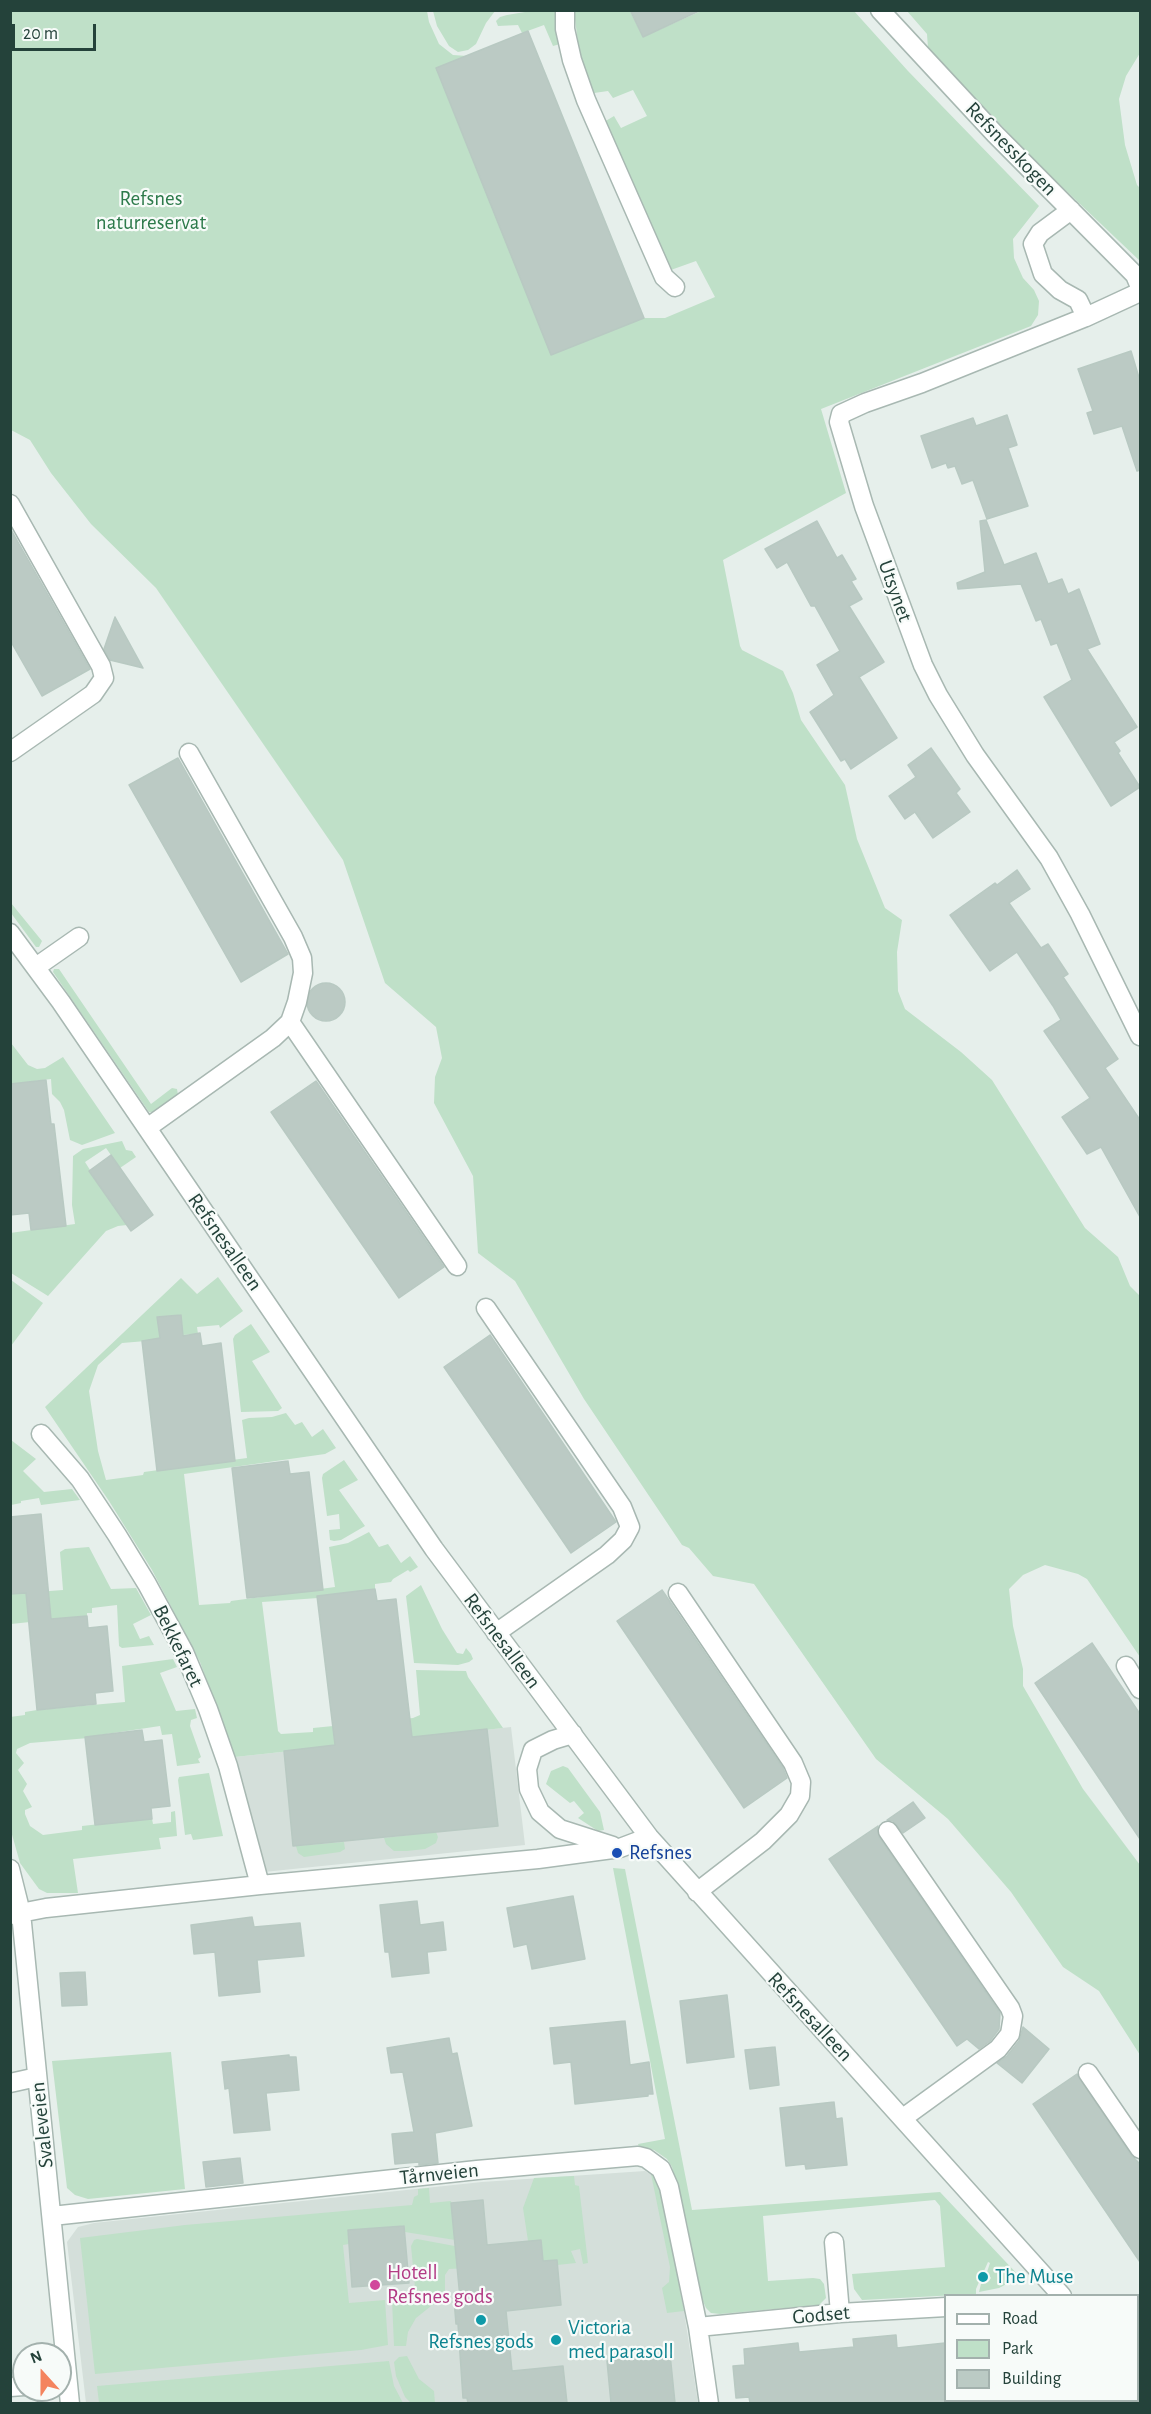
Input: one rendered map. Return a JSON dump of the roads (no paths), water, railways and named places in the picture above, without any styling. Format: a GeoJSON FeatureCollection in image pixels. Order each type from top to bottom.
{"type":"FeatureCollection","features":[{"type":"Feature","properties":{"kind":"street"},"geometry":{"type":"LineString","coordinates":[[565,10],[565,29],[572,60],[586,100],[664,277],[675,287]]}},
{"type":"Feature","properties":{"kind":"street","name":"Refsnesskogen"},"geometry":{"type":"LineString","coordinates":[[880,10],[995,134],[1135,275],[1140,290]]}},
{"type":"Feature","properties":{"kind":"street"},"geometry":{"type":"LineString","coordinates":[[1071,210],[1040,232],[1033,244],[1043,274],[1060,290],[1078,300],[1086,316]]}},
{"type":"Feature","properties":{"kind":"street","name":"Utsynet"},"geometry":{"type":"LineString","coordinates":[[1140,290],[1086,316],[922,383],[865,402],[841,414],[839,422],[864,506],[911,636],[928,675],[975,755],[1048,858],[1080,914],[1140,1036]]}},
{"type":"Feature","properties":{"kind":"street"},"geometry":{"type":"LineString","coordinates":[[10,504],[100,666],[104,678],[93,694],[10,752]]}},
{"type":"Feature","properties":{"kind":"street"},"geometry":{"type":"LineString","coordinates":[[147,1128],[273,1038],[290,1022],[301,985],[302,958],[293,937],[189,753]]}},
{"type":"Feature","properties":{"kind":"street","name":"Refsnesalleen"},"geometry":{"type":"LineString","coordinates":[[10,933],[147,1128],[434,1549],[649,1837],[903,2118],[1055,2294]]}},
{"type":"Feature","properties":{"kind":"street"},"geometry":{"type":"LineString","coordinates":[[36,967],[79,937]]}},
{"type":"Feature","properties":{"kind":"street"},"geometry":{"type":"LineString","coordinates":[[290,1022],[457,1266]]}},
{"type":"Feature","properties":{"kind":"street"},"geometry":{"type":"LineString","coordinates":[[486,1308],[622,1507],[630,1527],[624,1540],[607,1555],[496,1632]]}},
{"type":"Feature","properties":{"kind":"street","name":"Bekkefaret"},"geometry":{"type":"LineString","coordinates":[[41,1434],[80,1479],[117,1535],[184,1652],[208,1709],[228,1766],[260,1885]]}},
{"type":"Feature","properties":{"kind":"street"},"geometry":{"type":"LineString","coordinates":[[678,1593],[793,1763],[801,1782],[800,1796],[789,1815],[763,1841],[697,1892]]}},
{"type":"Feature","properties":{"kind":"street"},"geometry":{"type":"LineString","coordinates":[[1126,1666],[1140,1689]]}},
{"type":"Feature","properties":{"kind":"street"},"geometry":{"type":"LineString","coordinates":[[573,1734],[553,1740],[533,1750],[527,1769],[529,1789],[540,1812],[560,1829],[620,1848]]}},
{"type":"Feature","properties":{"kind":"street"},"geometry":{"type":"LineString","coordinates":[[888,1831],[1010,2008],[1012,2016],[1010,2034],[998,2049],[903,2118]]}},
{"type":"Feature","properties":{"kind":"street"},"geometry":{"type":"LineString","coordinates":[[16,1914],[46,1908],[260,1885],[527,1860],[620,1848],[649,1837]]}},
{"type":"Feature","properties":{"kind":"street","name":"Svaleveien"},"geometry":{"type":"LineString","coordinates":[[10,1869],[38,2077],[52,2216],[61,2342]]}},
{"type":"Feature","properties":{"kind":"street"},"geometry":{"type":"LineString","coordinates":[[1088,2073],[1140,2149]]}},
{"type":"Feature","properties":{"kind":"street"},"geometry":{"type":"LineString","coordinates":[[10,2083],[38,2077]]}},
{"type":"Feature","properties":{"kind":"street","name":"Tårnveien"},"geometry":{"type":"LineString","coordinates":[[52,2216],[477,2170],[638,2156],[653,2162],[664,2174],[669,2187],[698,2327],[709,2403]]}},
{"type":"Feature","properties":{"kind":"street"},"geometry":{"type":"LineString","coordinates":[[834,2242],[840,2313]]}},
{"type":"Feature","properties":{"kind":"street","name":"Godset"},"geometry":{"type":"LineString","coordinates":[[698,2327],[840,2313],[944,2307]]}},
{"type":"Feature","properties":{"kind":"place","name":"Refsnes"},"geometry":{"type":"Point","coordinates":[617,1853]}},
{"type":"Feature","properties":{"kind":"place","name":"The Muse"},"geometry":{"type":"Point","coordinates":[983,2277]}},
{"type":"Feature","properties":{"kind":"place","name":"Hotell Refsnes gods"},"geometry":{"type":"Point","coordinates":[375,2285]}},
{"type":"Feature","properties":{"kind":"place","name":"Refsnes gods"},"geometry":{"type":"Point","coordinates":[481,2320]}},
{"type":"Feature","properties":{"kind":"place","name":"Victoria med parasoll"},"geometry":{"type":"Point","coordinates":[556,2340]}},
{"type":"Feature","properties":{"kind":"park label","name":"Refsnes naturreservat"},"geometry":{"type":"Point","coordinates":[151,211]}}]}
